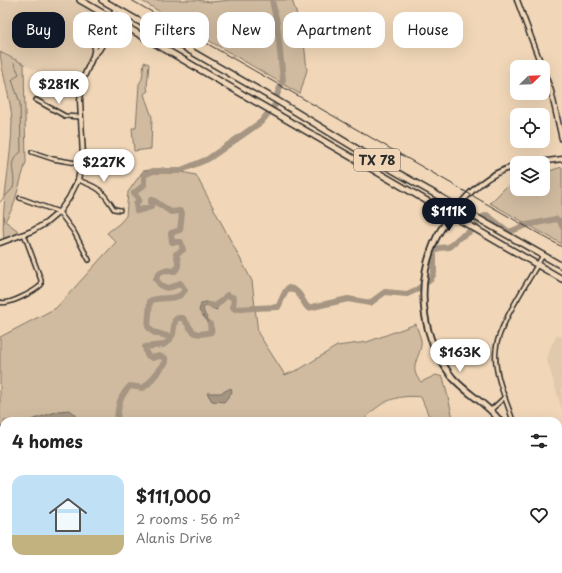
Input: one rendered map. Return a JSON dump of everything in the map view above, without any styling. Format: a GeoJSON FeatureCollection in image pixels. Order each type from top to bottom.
{"type":"FeatureCollection","features":[{"type":"Feature","properties":{"kind":"main road","name":"TX 78"},"geometry":{"type":"LineString","coordinates":[[80,0],[101,12]]}},
{"type":"Feature","properties":{"kind":"main road","name":"TX 78"},"geometry":{"type":"LineString","coordinates":[[102,0],[122,12]]}},
{"type":"Feature","properties":{"kind":"main road","name":"TX 78"},"geometry":{"type":"LineString","coordinates":[[132,18],[256,88],[458,207],[562,266]]}},
{"type":"Feature","properties":{"kind":"main road","name":"TX 78"},"geometry":{"type":"LineString","coordinates":[[132,31],[452,214],[562,279]]}},
{"type":"Feature","properties":{"kind":"main road"},"geometry":{"type":"LineString","coordinates":[[452,214],[434,241],[424,281],[425,317],[431,341],[444,365],[454,379],[491,410],[497,417]]}},
{"type":"Feature","properties":{"kind":"street"},"geometry":{"type":"LineString","coordinates":[[517,0],[539,60]]}},
{"type":"Feature","properties":{"kind":"street"},"geometry":{"type":"LineString","coordinates":[[114,12],[116,8]]}},
{"type":"Feature","properties":{"kind":"street"},"geometry":{"type":"LineString","coordinates":[[93,56],[96,48]]}},
{"type":"Feature","properties":{"kind":"street"},"geometry":{"type":"LineString","coordinates":[[0,243],[37,229],[59,212],[69,198],[78,180],[82,164],[83,146],[80,100],[82,86],[86,68],[99,48]]}},
{"type":"Feature","properties":{"kind":"street"},"geometry":{"type":"LineString","coordinates":[[550,88],[562,139]]}},
{"type":"Feature","properties":{"kind":"street"},"geometry":{"type":"LineString","coordinates":[[36,100],[65,116],[81,117]]}},
{"type":"Feature","properties":{"kind":"street"},"geometry":{"type":"LineString","coordinates":[[32,152],[53,160],[82,164]]}},
{"type":"Feature","properties":{"kind":"street"},"geometry":{"type":"LineString","coordinates":[[550,161],[562,159]]}},
{"type":"Feature","properties":{"kind":"street"},"geometry":{"type":"LineString","coordinates":[[452,214],[480,183],[500,171],[510,168]]}},
{"type":"Feature","properties":{"kind":"street"},"geometry":{"type":"LineString","coordinates":[[78,180],[97,187],[104,194],[114,209],[120,210]]}},
{"type":"Feature","properties":{"kind":"street"},"geometry":{"type":"LineString","coordinates":[[20,198],[59,212],[74,232],[89,260]]}},
{"type":"Feature","properties":{"kind":"street"},"geometry":{"type":"LineString","coordinates":[[0,302],[5,303],[21,297],[41,285],[41,280],[24,234]]}},
{"type":"Feature","properties":{"kind":"street"},"geometry":{"type":"LineString","coordinates":[[512,417],[497,369],[496,350],[503,326],[543,255]]}},
{"type":"Feature","properties":{"kind":"street"},"geometry":{"type":"LineString","coordinates":[[491,410],[505,397]]}},
{"type":"Feature","properties":{"kind":"shaded area"},"geometry":{"type":"Polygon","coordinates":[[[0,0],[73,0],[93,12],[73,12],[73,48],[95,48],[89,56],[76,92],[0,51],[0,0]]]}},
{"type":"Feature","properties":{"kind":"shaded area"},"geometry":{"type":"Polygon","coordinates":[[[140,0],[196,0],[211,2],[231,0],[292,0],[296,12],[283,12],[283,48],[305,48],[307,70],[300,94],[222,48],[275,48],[275,12],[217,12],[217,45],[209,41],[209,12],[160,12],[140,0]]]}},
{"type":"Feature","properties":{"kind":"shaded area"},"geometry":{"type":"Polygon","coordinates":[[[0,52],[24,64],[26,162],[13,207],[5,221],[17,230],[20,236],[4,241],[3,228],[12,121],[0,52]]]}},
{"type":"Feature","properties":{"kind":"shaded area"},"geometry":{"type":"Polygon","coordinates":[[[144,62],[149,64],[148,91],[144,94],[152,117],[151,149],[134,151],[132,128],[136,128],[139,84],[142,79],[144,62]]]}},
{"type":"Feature","properties":{"kind":"shaded area"},"geometry":{"type":"Polygon","coordinates":[[[562,167],[562,244],[490,203],[510,183],[510,196],[550,196],[550,171],[562,167]]]}},
{"type":"Feature","properties":{"kind":"shaded area"},"geometry":{"type":"Polygon","coordinates":[[[163,168],[196,175],[252,281],[258,333],[285,375],[300,369],[337,346],[367,342],[416,324],[421,340],[421,346],[416,361],[415,371],[421,382],[436,375],[443,377],[453,417],[429,417],[421,397],[412,396],[396,398],[382,404],[366,417],[0,417],[0,337],[56,308],[116,242],[107,233],[120,223],[126,216],[128,192],[143,171],[163,168]]]}},
{"type":"Feature","properties":{"kind":"shaded area"},"geometry":{"type":"Polygon","coordinates":[[[205,302],[216,304],[217,310],[206,306],[203,308],[214,331],[211,332],[208,322],[199,311],[201,304],[205,302]]]}},
{"type":"Feature","properties":{"kind":"shaded area"},"geometry":{"type":"Polygon","coordinates":[[[557,335],[561,337],[562,335],[562,410],[547,360],[550,348],[557,335]]]}},
{"type":"Feature","properties":{"kind":"shaded area"},"geometry":{"type":"Polygon","coordinates":[[[231,388],[232,392],[224,402],[212,401],[207,393],[221,393],[231,388]]]}},
{"type":"Feature","properties":{"kind":"shaded area"},"geometry":{"type":"Polygon","coordinates":[[[70,410],[76,415],[76,417],[40,417],[59,411],[70,410]]]}},
{"type":"Feature","properties":{"kind":"waterway"},"geometry":{"type":"LineString","coordinates":[[170,337],[153,332],[148,327],[150,301],[154,299],[173,298],[182,294],[185,290],[180,283],[173,287],[167,288],[161,286],[156,279],[161,271],[175,271],[178,267],[176,254],[183,250],[181,242],[172,242],[171,233],[180,230],[182,213],[180,211],[171,212],[153,200],[151,200],[151,207],[137,211],[136,204],[139,200],[134,193],[144,185],[144,175],[153,171],[179,171],[208,159],[261,122],[275,105],[283,80],[277,23],[272,0]]}},
{"type":"Feature","properties":{"kind":"waterway"},"geometry":{"type":"LineString","coordinates":[[0,202],[13,188],[14,178],[12,164],[16,156],[21,152],[20,103],[12,80],[19,74],[14,63]]}},
{"type":"Feature","properties":{"kind":"waterway"},"geometry":{"type":"LineString","coordinates":[[209,305],[216,306],[227,295],[234,298],[233,307],[235,309],[278,307],[288,288],[295,290],[308,308],[348,299],[370,303],[385,292],[407,294],[418,289],[431,279],[434,273],[434,252],[439,248],[449,247],[460,237],[471,231],[483,217],[487,215],[509,232],[527,225],[556,219],[560,221],[562,226]]}},
{"type":"Feature","properties":{"kind":"waterway"},"geometry":{"type":"LineString","coordinates":[[117,417],[120,402],[126,390],[130,386],[143,388],[166,362],[165,358],[159,356],[152,358],[147,355],[145,347],[163,345],[169,341],[173,334],[175,320],[178,318],[183,318],[194,332],[200,334],[211,332],[210,324]]}},
{"type":"Feature","properties":{"kind":"railway"},"geometry":{"type":"LineString","coordinates":[[131,0],[562,247]]}}]}
